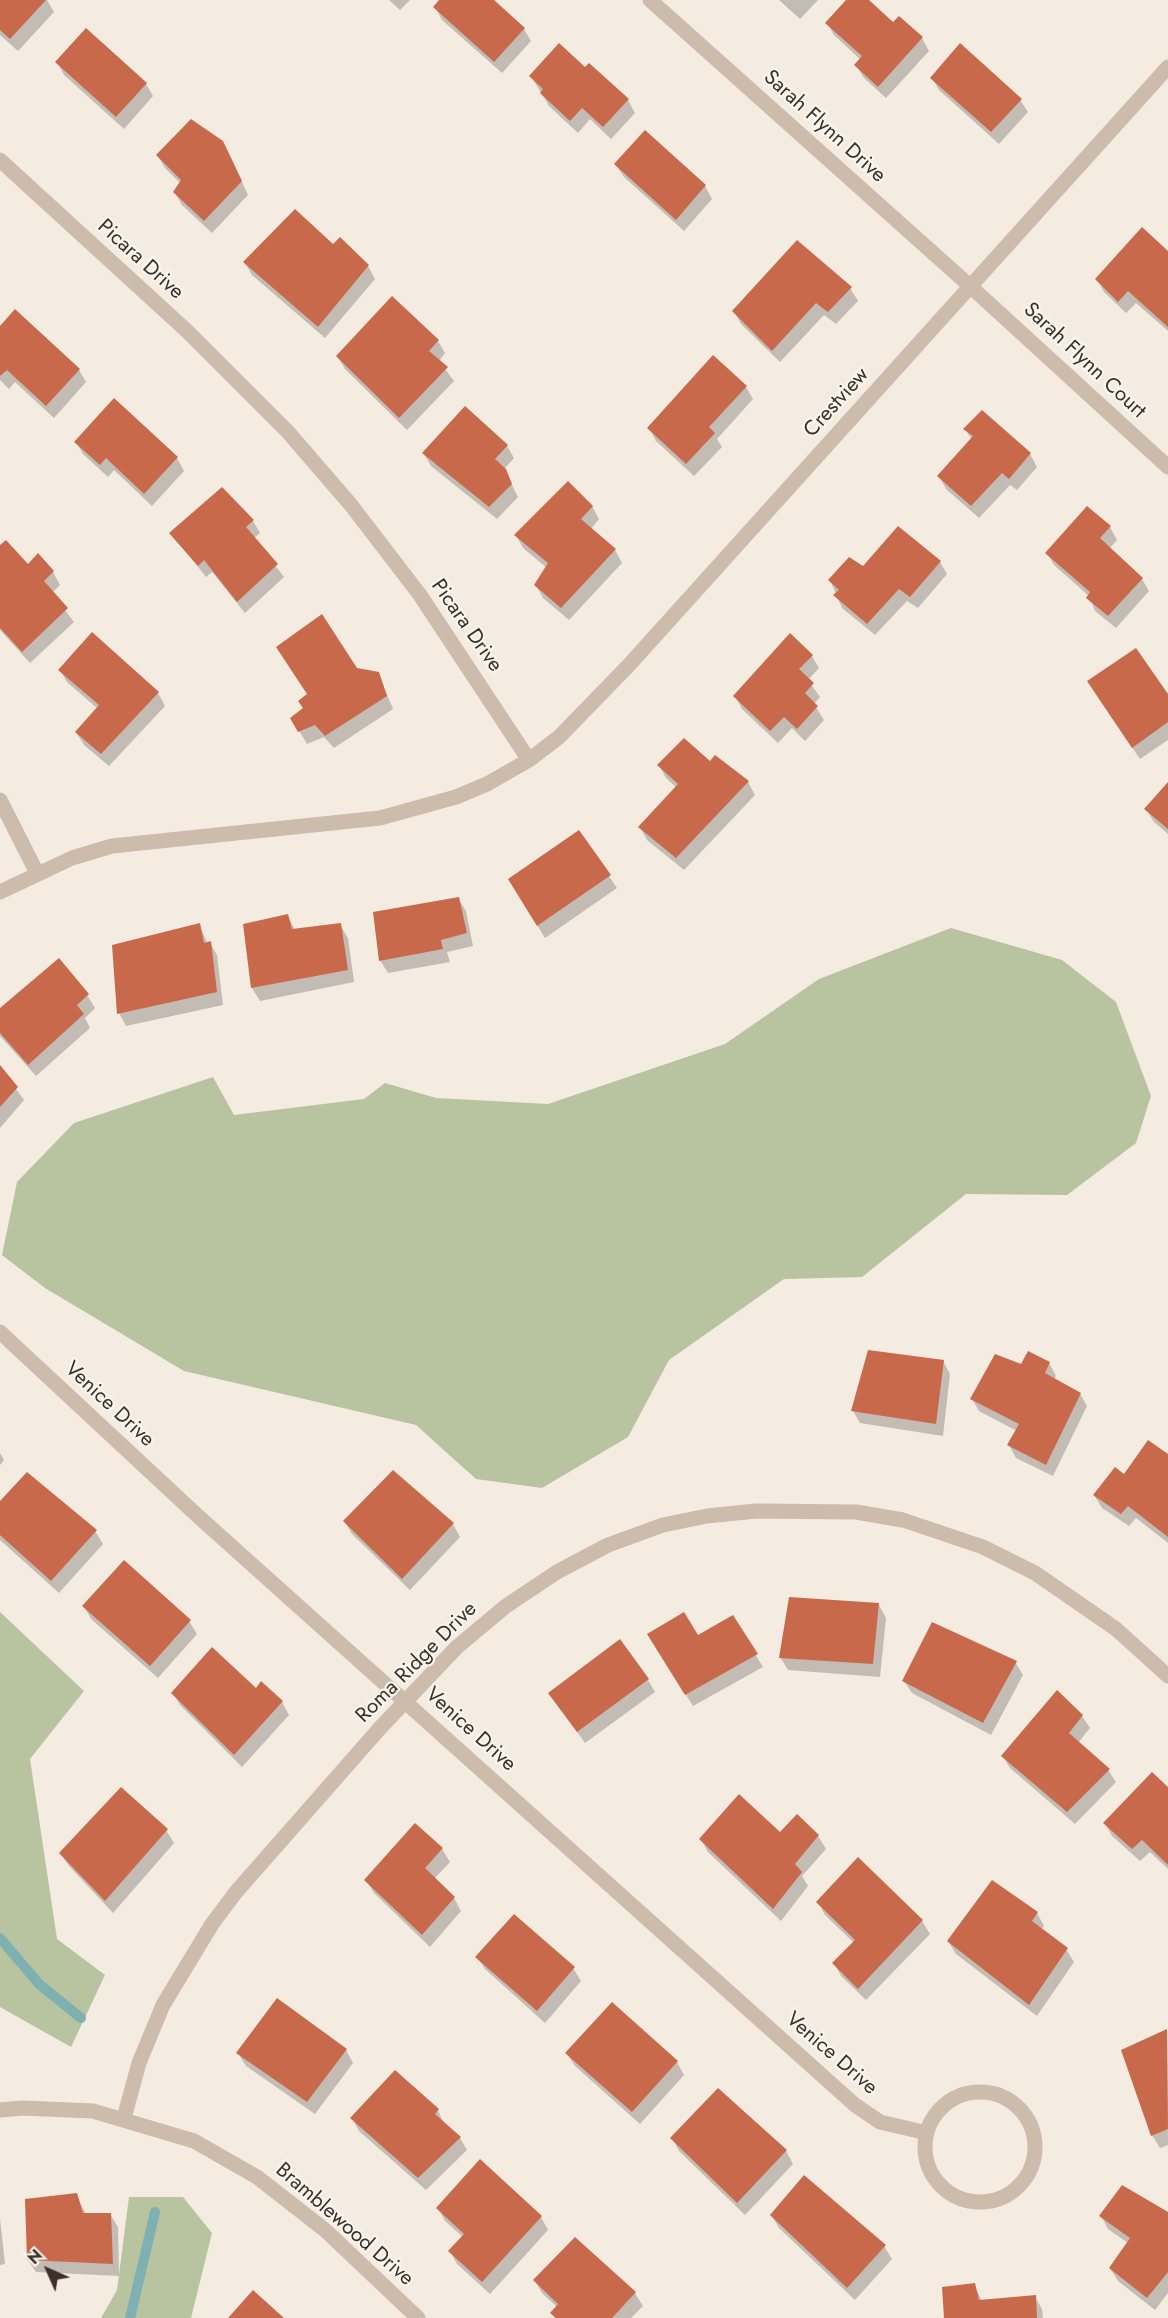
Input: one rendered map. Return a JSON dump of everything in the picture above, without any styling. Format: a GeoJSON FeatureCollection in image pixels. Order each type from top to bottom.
{"type":"FeatureCollection","features":[{"type":"Feature","properties":{"kind":"street","name":"Sarah Flynn Drive"},"geometry":{"type":"LineString","coordinates":[[650,0],[970,286]]}},
{"type":"Feature","properties":{"kind":"street","name":"Crestview"},"geometry":{"type":"LineString","coordinates":[[529,760],[559,737],[629,665],[1168,67]]}},
{"type":"Feature","properties":{"kind":"street","name":"Picara Drive"},"geometry":{"type":"LineString","coordinates":[[0,160],[187,331],[288,432],[351,505],[420,595],[529,760]]}},
{"type":"Feature","properties":{"kind":"street","name":"Sarah Flynn Court"},"geometry":{"type":"LineString","coordinates":[[970,286],[1168,467]]}},
{"type":"Feature","properties":{"kind":"street"},"geometry":{"type":"LineString","coordinates":[[0,892],[38,873],[111,846],[380,818],[456,797],[487,784],[529,760]]}},
{"type":"Feature","properties":{"kind":"street"},"geometry":{"type":"LineString","coordinates":[[0,800],[38,873]]}},
{"type":"Feature","properties":{"kind":"street","name":"Venice Drive"},"geometry":{"type":"LineString","coordinates":[[0,1332],[200,1518],[855,2104],[880,2122],[927,2133]]}},
{"type":"Feature","properties":{"kind":"street","name":"Roma Ridge Drive"},"geometry":{"type":"LineString","coordinates":[[124,2118],[149,2035],[173,1987],[212,1924],[236,1892],[406,1700],[457,1647],[506,1605],[557,1572],[608,1545],[663,1526],[707,1516],[756,1511],[856,1512],[903,1520],[983,1547],[1035,1573],[1080,1601],[1116,1629],[1168,1676]]}},
{"type":"Feature","properties":{"kind":"street"},"geometry":{"type":"LineString","coordinates":[[979,2091],[996,2094],[1012,2101],[1025,2114],[1033,2129],[1036,2147],[1034,2165],[1024,2181],[1010,2194],[993,2202],[974,2203],[955,2197],[940,2186],[929,2170],[924,2152],[927,2133],[934,2117],[954,2099],[979,2091]]}},
{"type":"Feature","properties":{"kind":"street","name":"Bramblewood Drive"},"geometry":{"type":"LineString","coordinates":[[0,2110],[93,2111],[124,2118],[194,2141],[257,2177],[325,2230],[418,2318]]}},
{"type":"Feature","properties":{"kind":"green space"},"geometry":{"type":"Polygon","coordinates":[[[951,928],[1062,960],[1116,1002],[1151,1096],[1136,1143],[1067,1195],[966,1194],[862,1277],[784,1279],[669,1360],[628,1437],[542,1488],[476,1479],[416,1425],[184,1371],[45,1288],[2,1255],[17,1182],[74,1123],[213,1077],[234,1115],[364,1099],[385,1083],[436,1098],[548,1104],[725,1044],[819,979],[951,928]]]}},
{"type":"Feature","properties":{"kind":"green space"},"geometry":{"type":"Polygon","coordinates":[[[0,1612],[84,1691],[30,1759],[57,1939],[105,1975],[71,2047],[0,2007],[0,1612]]]}},
{"type":"Feature","properties":{"kind":"green space"},"geometry":{"type":"Polygon","coordinates":[[[129,2197],[183,2197],[212,2233],[191,2318],[101,2318],[117,2290],[129,2197]]]}},
{"type":"Feature","properties":{"kind":"building"},"geometry":{"type":"Polygon","coordinates":[[[0,0],[46,0],[10,39],[0,30],[0,0]]]}},
{"type":"Feature","properties":{"kind":"building"},"geometry":{"type":"Polygon","coordinates":[[[439,0],[494,0],[525,28],[494,62],[433,7],[439,0]]]}},
{"type":"Feature","properties":{"kind":"building"},"geometry":{"type":"Polygon","coordinates":[[[846,0],[869,0],[893,22],[899,16],[923,37],[878,87],[854,65],[862,56],[825,23],[846,0]]]}},
{"type":"Feature","properties":{"kind":"building"},"geometry":{"type":"Polygon","coordinates":[[[86,28],[147,83],[116,117],[55,62],[86,28]]]}},
{"type":"Feature","properties":{"kind":"building"},"geometry":{"type":"Polygon","coordinates":[[[559,43],[585,67],[589,63],[629,99],[603,127],[582,108],[570,121],[540,93],[543,89],[529,76],[559,43]]]}},
{"type":"Feature","properties":{"kind":"building"},"geometry":{"type":"Polygon","coordinates":[[[960,43],[1022,99],[991,132],[930,78],[960,43]]]}},
{"type":"Feature","properties":{"kind":"building"},"geometry":{"type":"Polygon","coordinates":[[[191,119],[223,141],[242,181],[204,221],[173,192],[181,180],[156,155],[191,119]]]}},
{"type":"Feature","properties":{"kind":"building"},"geometry":{"type":"Polygon","coordinates":[[[645,130],[706,185],[676,220],[614,164],[645,130]]]}},
{"type":"Feature","properties":{"kind":"building"},"geometry":{"type":"Polygon","coordinates":[[[295,209],[333,244],[340,237],[369,265],[318,327],[243,262],[295,209]]]}},
{"type":"Feature","properties":{"kind":"building"},"geometry":{"type":"Polygon","coordinates":[[[1142,227],[1168,251],[1168,327],[1128,291],[1118,302],[1095,279],[1142,227]]]}},
{"type":"Feature","properties":{"kind":"building"},"geometry":{"type":"Polygon","coordinates":[[[797,240],[852,287],[828,312],[816,303],[772,351],[732,311],[797,240]]]}},
{"type":"Feature","properties":{"kind":"building"},"geometry":{"type":"Polygon","coordinates":[[[392,296],[439,340],[429,351],[448,367],[399,418],[336,356],[392,296]]]}},
{"type":"Feature","properties":{"kind":"building"},"geometry":{"type":"Polygon","coordinates":[[[15,309],[80,369],[46,406],[7,370],[0,376],[0,326],[15,309]]]}},
{"type":"Feature","properties":{"kind":"building"},"geometry":{"type":"Polygon","coordinates":[[[713,355],[747,386],[709,427],[715,433],[686,464],[647,428],[713,355]]]}},
{"type":"Feature","properties":{"kind":"building"},"geometry":{"type":"Polygon","coordinates":[[[114,398],[178,457],[144,494],[106,458],[100,465],[74,442],[114,398]]]}},
{"type":"Feature","properties":{"kind":"building"},"geometry":{"type":"Polygon","coordinates":[[[465,406],[508,445],[495,459],[506,469],[512,484],[489,507],[422,453],[465,406]]]}},
{"type":"Feature","properties":{"kind":"building"},"geometry":{"type":"Polygon","coordinates":[[[982,410],[1031,453],[1009,479],[1002,473],[971,506],[937,476],[973,436],[963,429],[982,410]]]}},
{"type":"Feature","properties":{"kind":"building"},"geometry":{"type":"Polygon","coordinates":[[[568,481],[593,506],[581,519],[616,549],[561,608],[534,585],[548,563],[514,535],[568,481]]]}},
{"type":"Feature","properties":{"kind":"building"},"geometry":{"type":"Polygon","coordinates":[[[222,487],[254,520],[246,527],[278,564],[237,602],[204,560],[198,566],[169,533],[222,487]]]}},
{"type":"Feature","properties":{"kind":"building"},"geometry":{"type":"Polygon","coordinates":[[[1087,506],[1111,526],[1100,538],[1143,578],[1108,616],[1086,598],[1090,592],[1045,553],[1087,506]]]}},
{"type":"Feature","properties":{"kind":"building"},"geometry":{"type":"Polygon","coordinates":[[[898,526],[941,561],[910,597],[899,589],[867,624],[833,595],[839,590],[828,580],[849,557],[863,566],[898,526]]]}},
{"type":"Feature","properties":{"kind":"building"},"geometry":{"type":"Polygon","coordinates":[[[6,540],[28,564],[38,553],[54,571],[44,581],[68,608],[22,652],[0,628],[0,545],[6,540]]]}},
{"type":"Feature","properties":{"kind":"building"},"geometry":{"type":"Polygon","coordinates":[[[322,614],[357,668],[379,672],[387,696],[325,736],[315,725],[298,732],[290,718],[303,708],[298,701],[307,694],[276,647],[322,614]]]}},
{"type":"Feature","properties":{"kind":"building"},"geometry":{"type":"Polygon","coordinates":[[[92,632],[159,692],[101,754],[75,732],[99,705],[58,670],[92,632]]]}},
{"type":"Feature","properties":{"kind":"building"},"geometry":{"type":"Polygon","coordinates":[[[790,633],[813,655],[799,669],[814,683],[805,693],[818,706],[797,729],[784,717],[770,731],[733,696],[790,633]]]}},
{"type":"Feature","properties":{"kind":"building"},"geometry":{"type":"Polygon","coordinates":[[[1136,648],[1168,694],[1168,722],[1132,748],[1087,681],[1136,648]]]}},
{"type":"Feature","properties":{"kind":"building"},"geometry":{"type":"Polygon","coordinates":[[[684,738],[710,761],[715,755],[749,781],[676,858],[638,827],[678,784],[657,765],[684,738]]]}},
{"type":"Feature","properties":{"kind":"building"},"geometry":{"type":"Polygon","coordinates":[[[1168,782],[1168,829],[1144,809],[1168,782]]]}},
{"type":"Feature","properties":{"kind":"building"},"geometry":{"type":"Polygon","coordinates":[[[579,830],[611,875],[537,926],[508,879],[579,830]]]}},
{"type":"Feature","properties":{"kind":"building"},"geometry":{"type":"Polygon","coordinates":[[[459,897],[467,933],[441,940],[443,949],[379,961],[373,912],[459,897]]]}},
{"type":"Feature","properties":{"kind":"building"},"geometry":{"type":"Polygon","coordinates":[[[288,914],[292,929],[341,923],[348,970],[251,988],[243,924],[288,914]]]}},
{"type":"Feature","properties":{"kind":"building"},"geometry":{"type":"Polygon","coordinates":[[[200,923],[204,943],[211,941],[217,992],[117,1014],[112,945],[200,923]]]}},
{"type":"Feature","properties":{"kind":"building"},"geometry":{"type":"Polygon","coordinates":[[[59,958],[89,994],[77,1005],[84,1014],[28,1065],[0,1033],[0,1008],[59,958]]]}},
{"type":"Feature","properties":{"kind":"building"},"geometry":{"type":"Polygon","coordinates":[[[0,1065],[18,1087],[0,1107],[0,1065]]]}},
{"type":"Feature","properties":{"kind":"building"},"geometry":{"type":"Polygon","coordinates":[[[868,1350],[944,1360],[936,1424],[851,1411],[868,1350]]]}},
{"type":"Feature","properties":{"kind":"building"},"geometry":{"type":"Polygon","coordinates":[[[1028,1351],[1050,1362],[1045,1373],[1081,1393],[1046,1465],[1007,1445],[1019,1424],[970,1399],[995,1354],[1021,1364],[1028,1351]]]}},
{"type":"Feature","properties":{"kind":"building"},"geometry":{"type":"Polygon","coordinates":[[[1148,1440],[1168,1454],[1168,1537],[1128,1506],[1121,1514],[1093,1495],[1115,1467],[1124,1474],[1148,1440]]]}},
{"type":"Feature","properties":{"kind":"building"},"geometry":{"type":"Polygon","coordinates":[[[393,1470],[454,1523],[402,1579],[343,1521],[393,1470]]]}},
{"type":"Feature","properties":{"kind":"building"},"geometry":{"type":"Polygon","coordinates":[[[27,1472],[97,1530],[51,1581],[0,1535],[0,1501],[27,1472]]]}},
{"type":"Feature","properties":{"kind":"building"},"geometry":{"type":"Polygon","coordinates":[[[124,1560],[191,1620],[150,1666],[82,1606],[124,1560]]]}},
{"type":"Feature","properties":{"kind":"building"},"geometry":{"type":"Polygon","coordinates":[[[789,1597],[879,1603],[873,1664],[779,1658],[789,1597]]]}},
{"type":"Feature","properties":{"kind":"building"},"geometry":{"type":"Polygon","coordinates":[[[684,1612],[698,1635],[733,1615],[758,1654],[685,1695],[647,1634],[684,1612]]]}},
{"type":"Feature","properties":{"kind":"building"},"geometry":{"type":"Polygon","coordinates":[[[932,1622],[1017,1661],[983,1723],[902,1681],[932,1622]]]}},
{"type":"Feature","properties":{"kind":"building"},"geometry":{"type":"Polygon","coordinates":[[[620,1639],[649,1679],[577,1732],[548,1693],[620,1639]]]}},
{"type":"Feature","properties":{"kind":"building"},"geometry":{"type":"Polygon","coordinates":[[[212,1647],[256,1688],[261,1681],[283,1701],[234,1755],[171,1693],[212,1647]]]}},
{"type":"Feature","properties":{"kind":"building"},"geometry":{"type":"Polygon","coordinates":[[[1057,1690],[1083,1715],[1069,1733],[1110,1769],[1067,1812],[1001,1756],[1057,1690]]]}},
{"type":"Feature","properties":{"kind":"building"},"geometry":{"type":"Polygon","coordinates":[[[1152,1772],[1168,1787],[1168,1865],[1142,1840],[1132,1849],[1103,1823],[1152,1772]]]}},
{"type":"Feature","properties":{"kind":"building"},"geometry":{"type":"Polygon","coordinates":[[[121,1787],[168,1829],[105,1901],[59,1853],[121,1787]]]}},
{"type":"Feature","properties":{"kind":"building"},"geometry":{"type":"Polygon","coordinates":[[[739,1794],[780,1832],[797,1814],[819,1835],[795,1864],[802,1872],[773,1909],[699,1839],[739,1794]]]}},
{"type":"Feature","properties":{"kind":"building"},"geometry":{"type":"Polygon","coordinates":[[[415,1823],[443,1848],[425,1868],[455,1897],[422,1935],[364,1880],[415,1823]]]}},
{"type":"Feature","properties":{"kind":"building"},"geometry":{"type":"Polygon","coordinates":[[[858,1857],[923,1920],[858,1989],[832,1963],[855,1940],[816,1902],[858,1857]]]}},
{"type":"Feature","properties":{"kind":"building"},"geometry":{"type":"Polygon","coordinates":[[[992,1880],[1038,1912],[1032,1921],[1068,1948],[1029,2005],[947,1941],[992,1880]]]}},
{"type":"Feature","properties":{"kind":"building"},"geometry":{"type":"Polygon","coordinates":[[[514,1914],[575,1967],[537,2011],[475,1957],[514,1914]]]}},
{"type":"Feature","properties":{"kind":"building"},"geometry":{"type":"Polygon","coordinates":[[[277,1998],[347,2049],[307,2102],[236,2053],[277,1998]]]}},
{"type":"Feature","properties":{"kind":"building"},"geometry":{"type":"Polygon","coordinates":[[[612,2002],[678,2061],[632,2112],[565,2053],[612,2002]]]}},
{"type":"Feature","properties":{"kind":"building"},"geometry":{"type":"Polygon","coordinates":[[[1167,2029],[1168,2129],[1151,2136],[1121,2050],[1167,2029]]]}},
{"type":"Feature","properties":{"kind":"building"},"geometry":{"type":"Polygon","coordinates":[[[395,2070],[439,2109],[435,2114],[461,2137],[418,2178],[350,2118],[395,2070]]]}},
{"type":"Feature","properties":{"kind":"building"},"geometry":{"type":"Polygon","coordinates":[[[718,2088],[787,2150],[737,2203],[670,2138],[718,2088]]]}},
{"type":"Feature","properties":{"kind":"building"},"geometry":{"type":"Polygon","coordinates":[[[480,2159],[542,2216],[482,2282],[448,2251],[464,2234],[436,2208],[480,2159]]]}},
{"type":"Feature","properties":{"kind":"building"},"geometry":{"type":"Polygon","coordinates":[[[804,2175],[886,2245],[847,2288],[770,2215],[804,2175]]]}},
{"type":"Feature","properties":{"kind":"building"},"geometry":{"type":"Polygon","coordinates":[[[1122,2185],[1168,2212],[1168,2272],[1147,2298],[1109,2268],[1130,2238],[1099,2216],[1122,2185]]]}},
{"type":"Feature","properties":{"kind":"building"},"geometry":{"type":"Polygon","coordinates":[[[77,2193],[83,2213],[111,2213],[113,2264],[27,2260],[25,2199],[77,2193]]]}},
{"type":"Feature","properties":{"kind":"building"},"geometry":{"type":"Polygon","coordinates":[[[575,2237],[636,2292],[612,2318],[556,2318],[550,2313],[558,2304],[533,2280],[575,2237]]]}},
{"type":"Feature","properties":{"kind":"building"},"geometry":{"type":"Polygon","coordinates":[[[975,2283],[979,2300],[1036,2295],[1037,2318],[944,2318],[942,2287],[975,2283]]]}},
{"type":"Feature","properties":{"kind":"building"},"geometry":{"type":"Polygon","coordinates":[[[253,2290],[284,2318],[228,2318],[253,2290]]]}},
{"type":"Feature","properties":{"kind":"waterway"},"geometry":{"type":"LineString","coordinates":[[0,1938],[39,1984],[81,2018]]}},
{"type":"Feature","properties":{"kind":"waterway"},"geometry":{"type":"LineString","coordinates":[[130,2318],[155,2212]]}}]}
